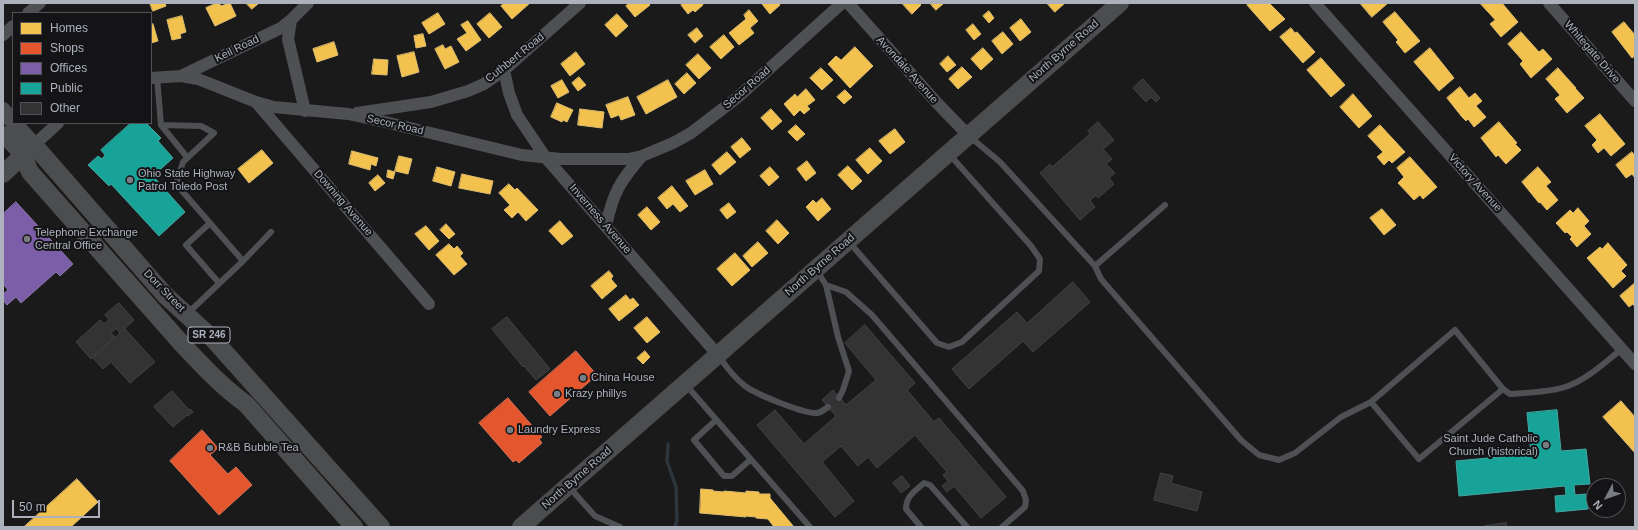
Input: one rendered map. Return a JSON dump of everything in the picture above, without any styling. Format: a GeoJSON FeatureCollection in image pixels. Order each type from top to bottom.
{"type":"FeatureCollection","features":[{"type":"Feature","properties":{"kind":"main road","name":"North Byrne Road"},"geometry":{"type":"LineString","coordinates":[[521,527],[1120,3]]}},
{"type":"Feature","properties":{"kind":"main road","name":"Dorr Street"},"geometry":{"type":"LineString","coordinates":[[3,110],[12,120]]}},
{"type":"Feature","properties":{"kind":"main road","name":"Dorr Street"},"geometry":{"type":"LineString","coordinates":[[15,124],[29,151],[30,172],[205,368],[233,395],[246,404],[354,527]]}},
{"type":"Feature","properties":{"kind":"main road","name":"Dorr Street"},"geometry":{"type":"LineString","coordinates":[[3,134],[29,151],[165,295],[213,339],[381,527]]}},
{"type":"Feature","properties":{"kind":"main road"},"geometry":{"type":"LineString","coordinates":[[3,174],[29,151]]}},
{"type":"Feature","properties":{"kind":"street"},"geometry":{"type":"LineString","coordinates":[[29,12],[40,3]]}},
{"type":"Feature","properties":{"kind":"street","name":"Keil Road"},"geometry":{"type":"LineString","coordinates":[[181,76],[281,28],[308,3]]}},
{"type":"Feature","properties":{"kind":"street","name":"Cuthbert Road"},"geometry":{"type":"LineString","coordinates":[[348,114],[431,102],[448,98],[484,84],[504,70],[580,3]]}},
{"type":"Feature","properties":{"kind":"street","name":"Secor Road"},"geometry":{"type":"LineString","coordinates":[[154,78],[181,76],[214,84],[256,102],[274,107],[348,114],[506,152],[546,158],[616,160],[642,156],[673,143],[691,133],[738,97],[842,3]]}},
{"type":"Feature","properties":{"kind":"street","name":"Avondale Avenue"},"geometry":{"type":"LineString","coordinates":[[848,3],[937,103],[968,135]]}},
{"type":"Feature","properties":{"kind":"street","name":"Victory Avenue"},"geometry":{"type":"LineString","coordinates":[[1315,3],[1635,364]]}},
{"type":"Feature","properties":{"kind":"street","name":"Whitegate Drive"},"geometry":{"type":"LineString","coordinates":[[1549,3],[1635,100]]}},
{"type":"Feature","properties":{"kind":"street"},"geometry":{"type":"LineString","coordinates":[[291,20],[288,39],[289,47],[306,111]]}},
{"type":"Feature","properties":{"kind":"street"},"geometry":{"type":"LineString","coordinates":[[3,35],[12,27]]}},
{"type":"Feature","properties":{"kind":"street","name":"Inverness Avenue"},"geometry":{"type":"LineString","coordinates":[[504,70],[509,94],[517,115],[546,158],[718,355]]}},
{"type":"Feature","properties":{"kind":"street","name":"Downing Avenue"},"geometry":{"type":"LineString","coordinates":[[256,102],[430,304]]}},
{"type":"Feature","properties":{"kind":"street"},"geometry":{"type":"LineString","coordinates":[[29,151],[57,124]]}},
{"type":"Feature","properties":{"kind":"street","name":"Secor Road"},"geometry":{"type":"LineString","coordinates":[[606,226],[610,208],[618,187],[642,156]]}},
{"type":"Feature","properties":{"kind":"lane"},"geometry":{"type":"LineString","coordinates":[[154,78],[160,125],[187,157]]}},
{"type":"Feature","properties":{"kind":"lane"},"geometry":{"type":"LineString","coordinates":[[160,125],[201,126],[214,133],[183,162],[176,184],[243,261]]}},
{"type":"Feature","properties":{"kind":"lane"},"geometry":{"type":"LineString","coordinates":[[968,135],[1000,162],[1094,266],[1101,279],[1241,440],[1259,455],[1279,460],[1295,453],[1341,417],[1371,402],[1455,330],[1503,389],[1510,394],[1568,387],[1589,375],[1622,349]]}},
{"type":"Feature","properties":{"kind":"lane"},"geometry":{"type":"LineString","coordinates":[[848,240],[937,342],[948,347],[962,342],[1039,271],[1040,259],[1031,246],[948,152]]}},
{"type":"Feature","properties":{"kind":"lane"},"geometry":{"type":"LineString","coordinates":[[1094,266],[1165,205]]}},
{"type":"Feature","properties":{"kind":"lane"},"geometry":{"type":"LineString","coordinates":[[210,223],[186,245],[219,283]]}},
{"type":"Feature","properties":{"kind":"lane"},"geometry":{"type":"LineString","coordinates":[[186,314],[243,261],[270,232]]}},
{"type":"Feature","properties":{"kind":"lane"},"geometry":{"type":"LineString","coordinates":[[816,268],[826,285],[838,337],[849,371],[839,398]]}},
{"type":"Feature","properties":{"kind":"lane"},"geometry":{"type":"LineString","coordinates":[[826,285],[846,292],[872,315],[1023,492],[1026,500],[1025,506],[1002,527]]}},
{"type":"Feature","properties":{"kind":"lane"},"geometry":{"type":"LineString","coordinates":[[718,355],[729,370],[745,386],[754,392],[806,412],[816,414],[828,407]]}},
{"type":"Feature","properties":{"kind":"lane"},"geometry":{"type":"LineString","coordinates":[[684,384],[810,527]]}},
{"type":"Feature","properties":{"kind":"lane"},"geometry":{"type":"LineString","coordinates":[[1371,402],[1419,459],[1503,389]]}},
{"type":"Feature","properties":{"kind":"lane"},"geometry":{"type":"LineString","coordinates":[[716,420],[694,440],[724,476],[732,476],[750,460]]}},
{"type":"Feature","properties":{"kind":"lane"},"geometry":{"type":"LineString","coordinates":[[922,527],[906,509],[906,504],[907,499],[924,483],[930,485],[967,527]]}},
{"type":"Feature","properties":{"kind":"lane"},"geometry":{"type":"LineString","coordinates":[[568,486],[595,516],[620,527]]}},
{"type":"Feature","properties":{"kind":"building: Homes"},"geometry":{"type":"Polygon","coordinates":[[[150,3],[165,3],[166,6],[153,11],[150,3]]]}},
{"type":"Feature","properties":{"kind":"building: Homes"},"geometry":{"type":"Polygon","coordinates":[[[217,3],[221,6],[230,3],[236,16],[215,26],[206,8],[217,3]]]}},
{"type":"Feature","properties":{"kind":"building: Homes"},"geometry":{"type":"Polygon","coordinates":[[[246,3],[259,3],[252,9],[246,3]]]}},
{"type":"Feature","properties":{"kind":"building: Homes"},"geometry":{"type":"Polygon","coordinates":[[[504,3],[530,3],[512,19],[501,6],[504,3]]]}},
{"type":"Feature","properties":{"kind":"building: Homes"},"geometry":{"type":"Polygon","coordinates":[[[629,3],[648,3],[650,5],[635,17],[626,6],[629,3]]]}},
{"type":"Feature","properties":{"kind":"building: Homes"},"geometry":{"type":"Polygon","coordinates":[[[683,3],[702,3],[703,5],[695,12],[693,10],[688,14],[681,5],[683,3]]]}},
{"type":"Feature","properties":{"kind":"building: Homes"},"geometry":{"type":"Polygon","coordinates":[[[779,3],[780,5],[770,14],[762,4],[779,3]]]}},
{"type":"Feature","properties":{"kind":"building: Homes"},"geometry":{"type":"Polygon","coordinates":[[[902,3],[919,3],[921,5],[912,14],[902,3]]]}},
{"type":"Feature","properties":{"kind":"building: Homes"},"geometry":{"type":"Polygon","coordinates":[[[930,3],[942,3],[943,4],[936,10],[930,3]]]}},
{"type":"Feature","properties":{"kind":"building: Homes"},"geometry":{"type":"Polygon","coordinates":[[[1047,3],[1065,3],[1055,12],[1047,3]]]}},
{"type":"Feature","properties":{"kind":"building: Homes"},"geometry":{"type":"Polygon","coordinates":[[[1250,3],[1269,3],[1285,19],[1270,31],[1247,5],[1250,3]]]}},
{"type":"Feature","properties":{"kind":"building: Homes"},"geometry":{"type":"Polygon","coordinates":[[[1360,3],[1388,3],[1372,17],[1360,3]]]}},
{"type":"Feature","properties":{"kind":"building: Homes"},"geometry":{"type":"Polygon","coordinates":[[[1480,3],[1502,3],[1518,22],[1501,37],[1490,24],[1495,20],[1480,3]]]}},
{"type":"Feature","properties":{"kind":"building: Homes"},"geometry":{"type":"Polygon","coordinates":[[[749,10],[758,21],[750,28],[754,33],[739,45],[729,33],[746,19],[744,15],[749,10]]]}},
{"type":"Feature","properties":{"kind":"building: Homes"},"geometry":{"type":"Polygon","coordinates":[[[989,11],[994,18],[989,23],[983,16],[989,11]]]}},
{"type":"Feature","properties":{"kind":"building: Homes"},"geometry":{"type":"Polygon","coordinates":[[[1395,12],[1420,41],[1405,53],[1396,42],[1398,40],[1383,22],[1395,12]]]}},
{"type":"Feature","properties":{"kind":"building: Homes"},"geometry":{"type":"Polygon","coordinates":[[[438,13],[445,24],[429,34],[422,23],[438,13]]]}},
{"type":"Feature","properties":{"kind":"building: Homes"},"geometry":{"type":"Polygon","coordinates":[[[490,13],[502,27],[489,38],[477,24],[490,13]]]}},
{"type":"Feature","properties":{"kind":"building: Homes"},"geometry":{"type":"Polygon","coordinates":[[[617,14],[628,26],[616,37],[605,25],[617,14]]]}},
{"type":"Feature","properties":{"kind":"building: Homes"},"geometry":{"type":"Polygon","coordinates":[[[182,16],[186,32],[180,34],[181,38],[172,40],[167,20],[182,16]]]}},
{"type":"Feature","properties":{"kind":"building: Homes"},"geometry":{"type":"Polygon","coordinates":[[[1021,19],[1031,32],[1020,41],[1010,28],[1021,19]]]}},
{"type":"Feature","properties":{"kind":"building: Homes"},"geometry":{"type":"Polygon","coordinates":[[[468,21],[481,40],[466,51],[457,39],[467,33],[461,25],[468,21]]]}},
{"type":"Feature","properties":{"kind":"building: Homes"},"geometry":{"type":"Polygon","coordinates":[[[1624,22],[1635,35],[1635,56],[1632,58],[1612,32],[1624,22]]]}},
{"type":"Feature","properties":{"kind":"building: Homes"},"geometry":{"type":"Polygon","coordinates":[[[152,24],[158,41],[152,43],[152,24]]]}},
{"type":"Feature","properties":{"kind":"building: Homes"},"geometry":{"type":"Polygon","coordinates":[[[973,24],[981,34],[974,40],[966,30],[973,24]]]}},
{"type":"Feature","properties":{"kind":"building: Homes"},"geometry":{"type":"Polygon","coordinates":[[[697,28],[703,36],[695,43],[688,35],[697,28]]]}},
{"type":"Feature","properties":{"kind":"building: Homes"},"geometry":{"type":"Polygon","coordinates":[[[1291,28],[1295,33],[1297,32],[1315,52],[1303,63],[1280,37],[1291,28]]]}},
{"type":"Feature","properties":{"kind":"building: Homes"},"geometry":{"type":"Polygon","coordinates":[[[1003,32],[1013,44],[1002,54],[992,41],[1003,32]]]}},
{"type":"Feature","properties":{"kind":"building: Homes"},"geometry":{"type":"Polygon","coordinates":[[[1521,32],[1539,52],[1543,49],[1552,59],[1531,78],[1520,64],[1523,61],[1508,44],[1521,32]]]}},
{"type":"Feature","properties":{"kind":"building: Homes"},"geometry":{"type":"Polygon","coordinates":[[[423,34],[426,46],[416,48],[414,36],[423,34]]]}},
{"type":"Feature","properties":{"kind":"building: Homes"},"geometry":{"type":"Polygon","coordinates":[[[724,35],[734,47],[721,59],[710,47],[724,35]]]}},
{"type":"Feature","properties":{"kind":"building: Homes"},"geometry":{"type":"Polygon","coordinates":[[[334,42],[338,55],[317,62],[313,49],[334,42]]]}},
{"type":"Feature","properties":{"kind":"building: Homes"},"geometry":{"type":"Polygon","coordinates":[[[443,45],[445,49],[451,46],[459,62],[445,69],[435,49],[443,45]]]}},
{"type":"Feature","properties":{"kind":"building: Homes"},"geometry":{"type":"Polygon","coordinates":[[[855,47],[873,66],[850,88],[828,64],[836,56],[841,60],[855,47]]]}},
{"type":"Feature","properties":{"kind":"building: Homes"},"geometry":{"type":"Polygon","coordinates":[[[983,48],[993,59],[981,70],[971,59],[983,48]]]}},
{"type":"Feature","properties":{"kind":"building: Homes"},"geometry":{"type":"Polygon","coordinates":[[[1430,48],[1454,78],[1439,91],[1414,62],[1430,48]]]}},
{"type":"Feature","properties":{"kind":"building: Homes"},"geometry":{"type":"Polygon","coordinates":[[[414,52],[419,72],[402,77],[397,56],[414,52]]]}},
{"type":"Feature","properties":{"kind":"building: Homes"},"geometry":{"type":"Polygon","coordinates":[[[576,52],[585,64],[570,76],[561,64],[576,52]]]}},
{"type":"Feature","properties":{"kind":"building: Homes"},"geometry":{"type":"Polygon","coordinates":[[[698,54],[711,68],[699,79],[686,65],[698,54]]]}},
{"type":"Feature","properties":{"kind":"building: Homes"},"geometry":{"type":"Polygon","coordinates":[[[948,56],[956,65],[947,72],[940,64],[948,56]]]}},
{"type":"Feature","properties":{"kind":"building: Homes"},"geometry":{"type":"Polygon","coordinates":[[[1321,58],[1345,85],[1331,97],[1307,70],[1321,58]]]}},
{"type":"Feature","properties":{"kind":"building: Homes"},"geometry":{"type":"Polygon","coordinates":[[[374,59],[388,60],[387,75],[372,74],[374,59]]]}},
{"type":"Feature","properties":{"kind":"building: Homes"},"geometry":{"type":"Polygon","coordinates":[[[962,67],[972,77],[958,89],[949,79],[962,67]]]}},
{"type":"Feature","properties":{"kind":"building: Homes"},"geometry":{"type":"Polygon","coordinates":[[[821,68],[833,80],[822,90],[810,78],[821,68]]]}},
{"type":"Feature","properties":{"kind":"building: Homes"},"geometry":{"type":"Polygon","coordinates":[[[1558,68],[1584,98],[1567,113],[1555,99],[1560,95],[1546,79],[1558,68]]]}},
{"type":"Feature","properties":{"kind":"building: Homes"},"geometry":{"type":"Polygon","coordinates":[[[687,73],[696,83],[684,94],[675,84],[687,73]]]}},
{"type":"Feature","properties":{"kind":"building: Homes"},"geometry":{"type":"Polygon","coordinates":[[[579,77],[586,85],[578,91],[572,83],[579,77]]]}},
{"type":"Feature","properties":{"kind":"building: Homes"},"geometry":{"type":"Polygon","coordinates":[[[562,80],[569,92],[558,98],[551,86],[562,80]]]}},
{"type":"Feature","properties":{"kind":"building: Homes"},"geometry":{"type":"Polygon","coordinates":[[[668,80],[677,97],[646,114],[637,97],[668,80]]]}},
{"type":"Feature","properties":{"kind":"building: Homes"},"geometry":{"type":"Polygon","coordinates":[[[1460,87],[1469,98],[1475,93],[1482,101],[1476,106],[1486,117],[1474,127],[1468,119],[1466,121],[1462,117],[1447,98],[1460,87]]]}},
{"type":"Feature","properties":{"kind":"building: Homes"},"geometry":{"type":"Polygon","coordinates":[[[806,89],[815,100],[807,106],[810,109],[804,114],[800,110],[794,116],[784,104],[795,94],[797,97],[806,89]]]}},
{"type":"Feature","properties":{"kind":"building: Homes"},"geometry":{"type":"Polygon","coordinates":[[[845,90],[852,97],[844,104],[837,97],[845,90]]]}},
{"type":"Feature","properties":{"kind":"building: Homes"},"geometry":{"type":"Polygon","coordinates":[[[1353,94],[1372,116],[1359,128],[1340,107],[1353,94]]]}},
{"type":"Feature","properties":{"kind":"building: Homes"},"geometry":{"type":"Polygon","coordinates":[[[628,97],[635,115],[621,120],[619,115],[611,118],[606,105],[628,97]]]}},
{"type":"Feature","properties":{"kind":"building: Homes"},"geometry":{"type":"Polygon","coordinates":[[[557,103],[573,110],[567,122],[563,120],[562,122],[551,117],[557,103]]]}},
{"type":"Feature","properties":{"kind":"building: Homes"},"geometry":{"type":"Polygon","coordinates":[[[580,109],[604,112],[602,128],[578,125],[580,109]]]}},
{"type":"Feature","properties":{"kind":"building: Homes"},"geometry":{"type":"Polygon","coordinates":[[[771,109],[782,121],[772,130],[761,118],[771,109]]]}},
{"type":"Feature","properties":{"kind":"building: Homes"},"geometry":{"type":"Polygon","coordinates":[[[1600,114],[1625,144],[1611,156],[1604,148],[1598,153],[1592,145],[1597,140],[1585,126],[1600,114]]]}},
{"type":"Feature","properties":{"kind":"building: Homes"},"geometry":{"type":"Polygon","coordinates":[[[1499,122],[1521,150],[1506,164],[1498,155],[1496,157],[1481,138],[1499,122]]]}},
{"type":"Feature","properties":{"kind":"building: Homes"},"geometry":{"type":"Polygon","coordinates":[[[796,125],[805,134],[797,141],[788,132],[796,125]]]}},
{"type":"Feature","properties":{"kind":"building: Homes"},"geometry":{"type":"Polygon","coordinates":[[[1380,125],[1405,152],[1392,163],[1389,160],[1384,165],[1377,157],[1383,152],[1368,136],[1380,125]]]}},
{"type":"Feature","properties":{"kind":"building: Homes"},"geometry":{"type":"Polygon","coordinates":[[[895,129],[905,142],[890,154],[879,141],[895,129]]]}},
{"type":"Feature","properties":{"kind":"building: Homes"},"geometry":{"type":"Polygon","coordinates":[[[742,138],[751,149],[740,158],[731,147],[742,138]]]}},
{"type":"Feature","properties":{"kind":"building: Homes"},"geometry":{"type":"Polygon","coordinates":[[[870,148],[882,161],[868,174],[856,160],[870,148]]]}},
{"type":"Feature","properties":{"kind":"building: Homes"},"geometry":{"type":"Polygon","coordinates":[[[262,150],[273,163],[249,183],[238,169],[262,150]]]}},
{"type":"Feature","properties":{"kind":"building: Homes"},"geometry":{"type":"Polygon","coordinates":[[[352,151],[378,158],[376,166],[371,164],[370,170],[349,164],[352,151]]]}},
{"type":"Feature","properties":{"kind":"building: Homes"},"geometry":{"type":"Polygon","coordinates":[[[727,152],[736,162],[720,175],[712,165],[727,152]]]}},
{"type":"Feature","properties":{"kind":"building: Homes"},"geometry":{"type":"Polygon","coordinates":[[[1632,152],[1635,156],[1635,178],[1632,174],[1626,178],[1616,165],[1632,152]]]}},
{"type":"Feature","properties":{"kind":"building: Homes"},"geometry":{"type":"Polygon","coordinates":[[[399,156],[412,159],[408,174],[395,171],[399,156]]]}},
{"type":"Feature","properties":{"kind":"building: Homes"},"geometry":{"type":"Polygon","coordinates":[[[1410,157],[1437,187],[1423,199],[1420,195],[1414,200],[1398,183],[1404,177],[1397,168],[1410,157]]]}},
{"type":"Feature","properties":{"kind":"building: Homes"},"geometry":{"type":"Polygon","coordinates":[[[807,161],[816,173],[806,181],[797,169],[807,161]]]}},
{"type":"Feature","properties":{"kind":"building: Homes"},"geometry":{"type":"Polygon","coordinates":[[[848,166],[862,181],[852,190],[838,175],[848,166]]]}},
{"type":"Feature","properties":{"kind":"building: Homes"},"geometry":{"type":"Polygon","coordinates":[[[437,167],[455,172],[451,186],[433,181],[437,167]]]}},
{"type":"Feature","properties":{"kind":"building: Homes"},"geometry":{"type":"Polygon","coordinates":[[[770,167],[779,177],[769,186],[760,176],[770,167]]]}},
{"type":"Feature","properties":{"kind":"building: Homes"},"geometry":{"type":"Polygon","coordinates":[[[1538,167],[1551,182],[1546,186],[1558,200],[1547,210],[1540,202],[1539,203],[1522,182],[1538,167]]]}},
{"type":"Feature","properties":{"kind":"building: Homes"},"geometry":{"type":"Polygon","coordinates":[[[388,170],[395,172],[393,179],[387,177],[388,170]]]}},
{"type":"Feature","properties":{"kind":"building: Homes"},"geometry":{"type":"Polygon","coordinates":[[[705,170],[713,184],[695,195],[686,181],[705,170]]]}},
{"type":"Feature","properties":{"kind":"building: Homes"},"geometry":{"type":"Polygon","coordinates":[[[462,174],[493,181],[490,194],[459,188],[462,174]]]}},
{"type":"Feature","properties":{"kind":"building: Homes"},"geometry":{"type":"Polygon","coordinates":[[[378,175],[385,183],[375,191],[369,183],[378,175]]]}},
{"type":"Feature","properties":{"kind":"building: Homes"},"geometry":{"type":"Polygon","coordinates":[[[509,184],[515,190],[517,188],[538,210],[526,221],[518,212],[512,218],[504,210],[510,205],[499,193],[509,184]]]}},
{"type":"Feature","properties":{"kind":"building: Homes"},"geometry":{"type":"Polygon","coordinates":[[[672,186],[688,206],[680,212],[673,204],[667,209],[658,198],[672,186]]]}},
{"type":"Feature","properties":{"kind":"building: Homes"},"geometry":{"type":"Polygon","coordinates":[[[822,198],[831,209],[818,221],[806,207],[813,200],[816,203],[822,198]]]}},
{"type":"Feature","properties":{"kind":"building: Homes"},"geometry":{"type":"Polygon","coordinates":[[[729,203],[736,212],[727,219],[720,210],[729,203]]]}},
{"type":"Feature","properties":{"kind":"building: Homes"},"geometry":{"type":"Polygon","coordinates":[[[647,207],[660,222],[651,230],[638,215],[647,207]]]}},
{"type":"Feature","properties":{"kind":"building: Homes"},"geometry":{"type":"Polygon","coordinates":[[[1578,208],[1589,221],[1584,226],[1591,234],[1577,247],[1570,239],[1572,237],[1567,232],[1565,233],[1556,223],[1570,210],[1573,213],[1578,208]]]}},
{"type":"Feature","properties":{"kind":"building: Homes"},"geometry":{"type":"Polygon","coordinates":[[[1382,209],[1396,225],[1384,235],[1370,218],[1382,209]]]}},
{"type":"Feature","properties":{"kind":"building: Homes"},"geometry":{"type":"Polygon","coordinates":[[[777,220],[789,233],[778,244],[766,231],[777,220]]]}},
{"type":"Feature","properties":{"kind":"building: Homes"},"geometry":{"type":"Polygon","coordinates":[[[560,221],[573,236],[562,245],[549,231],[560,221]]]}},
{"type":"Feature","properties":{"kind":"building: Homes"},"geometry":{"type":"Polygon","coordinates":[[[446,224],[455,234],[449,239],[440,230],[446,224]]]}},
{"type":"Feature","properties":{"kind":"building: Homes"},"geometry":{"type":"Polygon","coordinates":[[[426,226],[439,241],[429,250],[415,234],[426,226]]]}},
{"type":"Feature","properties":{"kind":"building: Homes"},"geometry":{"type":"Polygon","coordinates":[[[758,242],[768,253],[752,267],[743,256],[758,242]]]}},
{"type":"Feature","properties":{"kind":"building: Homes"},"geometry":{"type":"Polygon","coordinates":[[[1608,243],[1627,265],[1621,271],[1626,276],[1613,288],[1587,258],[1600,247],[1602,249],[1608,243]]]}},
{"type":"Feature","properties":{"kind":"building: Homes"},"geometry":{"type":"Polygon","coordinates":[[[449,244],[454,249],[457,246],[463,253],[460,256],[467,264],[454,275],[436,255],[449,244]]]}},
{"type":"Feature","properties":{"kind":"building: Homes"},"geometry":{"type":"Polygon","coordinates":[[[735,253],[750,270],[732,286],[717,269],[735,253]]]}},
{"type":"Feature","properties":{"kind":"building: Homes"},"geometry":{"type":"Polygon","coordinates":[[[609,271],[613,276],[611,279],[617,286],[602,299],[591,286],[609,271]]]}},
{"type":"Feature","properties":{"kind":"building: Homes"},"geometry":{"type":"Polygon","coordinates":[[[1635,283],[1635,307],[1633,304],[1629,307],[1620,296],[1635,283]]]}},
{"type":"Feature","properties":{"kind":"building: Homes"},"geometry":{"type":"Polygon","coordinates":[[[626,295],[630,300],[633,298],[639,305],[619,321],[609,309],[626,295]]]}},
{"type":"Feature","properties":{"kind":"building: Homes"},"geometry":{"type":"Polygon","coordinates":[[[647,317],[660,332],[647,343],[634,328],[647,317]]]}},
{"type":"Feature","properties":{"kind":"building: Homes"},"geometry":{"type":"Polygon","coordinates":[[[645,351],[650,357],[643,364],[637,358],[645,351]]]}},
{"type":"Feature","properties":{"kind":"building: Homes"},"geometry":{"type":"Polygon","coordinates":[[[1621,401],[1635,417],[1635,453],[1603,417],[1621,401]]]}},
{"type":"Feature","properties":{"kind":"building: Homes"},"geometry":{"type":"Polygon","coordinates":[[[77,479],[98,502],[71,527],[24,527],[77,479]]]}},
{"type":"Feature","properties":{"kind":"building: Homes"},"geometry":{"type":"Polygon","coordinates":[[[701,489],[724,492],[746,493],[746,491],[759,492],[759,494],[770,494],[770,498],[794,527],[774,527],[768,519],[756,517],[700,513],[701,489]]]}},
{"type":"Feature","properties":{"kind":"building: Shops"},"geometry":{"type":"Polygon","coordinates":[[[576,351],[597,375],[550,416],[529,392],[576,351]]]}},
{"type":"Feature","properties":{"kind":"building: Shops","name":"Laundry Express"},"geometry":{"type":"Polygon","coordinates":[[[508,398],[542,437],[539,439],[542,443],[519,463],[516,460],[513,462],[479,423],[508,398]]]}},
{"type":"Feature","properties":{"kind":"building: Shops"},"geometry":{"type":"Polygon","coordinates":[[[202,430],[218,448],[210,455],[228,474],[236,467],[252,485],[219,515],[170,461],[202,430]]]}},
{"type":"Feature","properties":{"kind":"building: Offices","name":"Telephone Exchange Central Office"},"geometry":{"type":"Polygon","coordinates":[[[16,202],[73,264],[60,276],[56,272],[21,303],[16,297],[7,305],[3,300],[3,294],[8,290],[3,284],[3,214],[16,202]]]}},
{"type":"Feature","properties":{"kind":"building: Public","name":"Ohio State Highway Patrol Toledo Post"},"geometry":{"type":"Polygon","coordinates":[[[130,124],[147,124],[161,138],[158,141],[173,158],[153,176],[185,212],[159,236],[111,184],[109,186],[88,165],[98,156],[102,159],[105,155],[101,150],[130,124]]]}},
{"type":"Feature","properties":{"kind":"building: Public"},"geometry":{"type":"Polygon","coordinates":[[[1557,410],[1561,451],[1586,449],[1589,478],[1586,478],[1586,484],[1574,485],[1575,495],[1586,494],[1586,509],[1556,512],[1555,496],[1566,495],[1565,486],[1459,496],[1456,461],[1531,454],[1527,413],[1557,410]]]}},
{"type":"Feature","properties":{"kind":"building: Other"},"geometry":{"type":"Polygon","coordinates":[[[1143,79],[1160,98],[1156,102],[1151,97],[1146,102],[1133,88],[1143,79]]]}},
{"type":"Feature","properties":{"kind":"building: Other"},"geometry":{"type":"Polygon","coordinates":[[[1098,122],[1114,140],[1103,149],[1112,159],[1106,164],[1115,173],[1109,178],[1114,184],[1098,198],[1096,195],[1090,200],[1095,207],[1080,220],[1040,173],[1050,164],[1052,167],[1090,134],[1088,131],[1098,122]]]}},
{"type":"Feature","properties":{"kind":"building: Other"},"geometry":{"type":"Polygon","coordinates":[[[1073,282],[1090,302],[1033,352],[1023,341],[969,389],[952,369],[1017,312],[1027,323],[1073,282]]]}},
{"type":"Feature","properties":{"kind":"building: Other"},"geometry":{"type":"Polygon","coordinates":[[[119,303],[134,320],[120,333],[116,328],[111,333],[115,337],[91,359],[76,342],[100,320],[104,324],[109,320],[105,315],[119,303]]]}},
{"type":"Feature","properties":{"kind":"building: Other"},"geometry":{"type":"Polygon","coordinates":[[[507,317],[550,369],[536,380],[524,366],[523,367],[492,329],[507,317]]]}},
{"type":"Feature","properties":{"kind":"building: Other"},"geometry":{"type":"Polygon","coordinates":[[[865,325],[915,383],[907,390],[934,422],[939,418],[1006,497],[981,518],[954,486],[947,492],[942,486],[948,481],[943,475],[947,472],[915,435],[877,468],[868,457],[858,466],[841,446],[822,462],[854,501],[835,517],[757,425],[775,410],[804,444],[836,416],[822,400],[833,390],[846,405],[876,380],[845,343],[865,325]]]}},
{"type":"Feature","properties":{"kind":"building: Other"},"geometry":{"type":"Polygon","coordinates":[[[125,329],[155,362],[130,383],[101,351],[125,329]]]}},
{"type":"Feature","properties":{"kind":"building: Other"},"geometry":{"type":"Polygon","coordinates":[[[100,352],[110,363],[103,369],[93,358],[100,352]]]}},
{"type":"Feature","properties":{"kind":"building: Other"},"geometry":{"type":"Polygon","coordinates":[[[172,391],[189,410],[190,409],[193,412],[173,427],[154,407],[172,391]]]}},
{"type":"Feature","properties":{"kind":"building: Other"},"geometry":{"type":"Polygon","coordinates":[[[1161,473],[1173,476],[1171,483],[1202,492],[1197,511],[1154,500],[1161,473]]]}},
{"type":"Feature","properties":{"kind":"building: Other"},"geometry":{"type":"Polygon","coordinates":[[[902,476],[910,486],[901,493],[893,483],[902,476]]]}},
{"type":"Feature","properties":{"kind":"building: Other"},"geometry":{"type":"Polygon","coordinates":[[[1506,523],[1507,527],[1485,527],[1485,526],[1506,523]]]}},
{"type":"Feature","properties":{"kind":"waterway"},"geometry":{"type":"LineString","coordinates":[[668,444],[667,461],[676,487],[677,520],[675,527]]}},
{"type":"Feature","properties":{"kind":"place","name":"Ohio State Highway Patrol Toledo Post"},"geometry":{"type":"Point","coordinates":[130,180]}},
{"type":"Feature","properties":{"kind":"place","name":"Telephone Exchange Central Office"},"geometry":{"type":"Point","coordinates":[27,239]}},
{"type":"Feature","properties":{"kind":"place","name":"China House"},"geometry":{"type":"Point","coordinates":[583,378]}},
{"type":"Feature","properties":{"kind":"place","name":"Krazy phillys"},"geometry":{"type":"Point","coordinates":[557,394]}},
{"type":"Feature","properties":{"kind":"place","name":"Laundry Express"},"geometry":{"type":"Point","coordinates":[510,430]}},
{"type":"Feature","properties":{"kind":"place","name":"Saint Jude Catholic Church (historical)"},"geometry":{"type":"Point","coordinates":[1546,445]}},
{"type":"Feature","properties":{"kind":"place","name":"R&B Bubble Tea"},"geometry":{"type":"Point","coordinates":[210,448]}}]}
